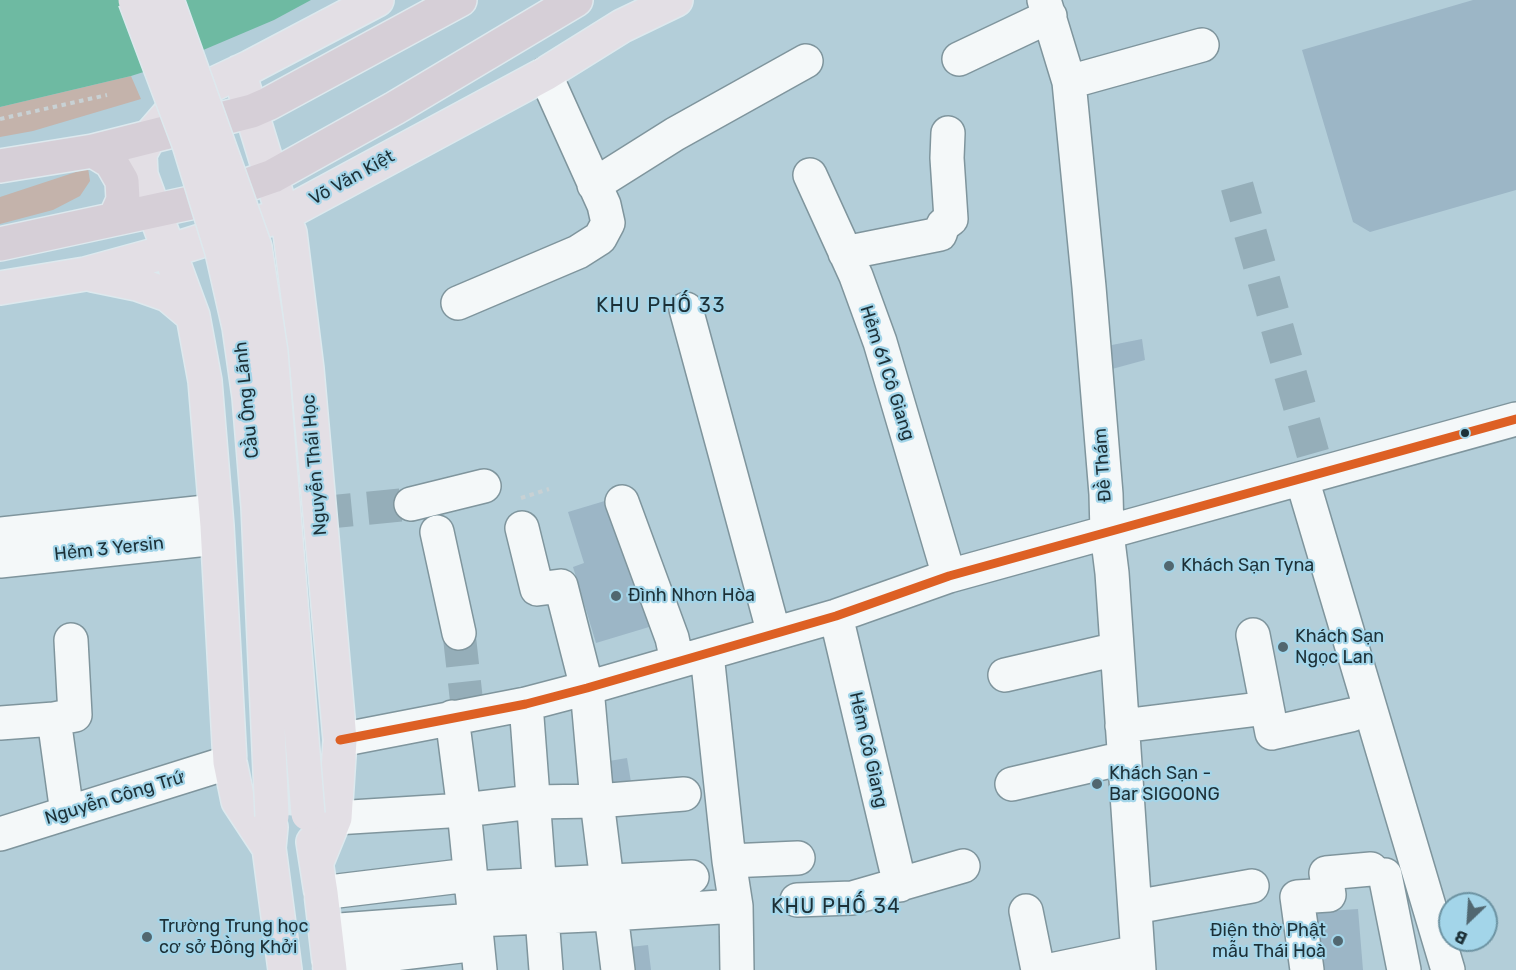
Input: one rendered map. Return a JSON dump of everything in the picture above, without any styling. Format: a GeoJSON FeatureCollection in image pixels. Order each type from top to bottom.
{"type":"FeatureCollection","features":[{"type":"Feature","properties":{"kind":"highway"},"geometry":{"type":"LineString","coordinates":[[0,166],[93,151],[252,111],[460,0]]}},
{"type":"Feature","properties":{"kind":"highway"},"geometry":{"type":"LineString","coordinates":[[0,244],[204,200],[273,176],[394,108],[576,0]]}},
{"type":"Feature","properties":{"kind":"highway"},"geometry":{"type":"LineString","coordinates":[[93,151],[111,162],[122,181],[123,200],[116,218]]}},
{"type":"Feature","properties":{"kind":"main road","name":"Cầu Ông Lãnh"},"geometry":{"type":"LineString","coordinates":[[135,0],[189,144],[222,252],[239,327],[249,397],[258,507],[272,816],[269,848]]}},
{"type":"Feature","properties":{"kind":"main road","name":"Cầu Ông Lãnh"},"geometry":{"type":"LineString","coordinates":[[167,0],[255,247],[271,352],[321,816]]}},
{"type":"Feature","properties":{"kind":"main road"},"geometry":{"type":"LineString","coordinates":[[285,970],[269,848],[238,801],[230,762],[205,381],[193,316],[141,175],[140,154],[149,137],[183,99],[377,0]]}},
{"type":"Feature","properties":{"kind":"main road","name":"Võ Văn Kiệt"},"geometry":{"type":"LineString","coordinates":[[0,288],[85,274],[169,251],[283,215],[545,74],[622,26],[676,0]]}},
{"type":"Feature","properties":{"kind":"main road","name":"Nguyễn Thái Học"},"geometry":{"type":"LineString","coordinates":[[239,72],[290,233],[307,369],[340,740],[321,816],[319,877],[328,954]]}},
{"type":"Feature","properties":{"kind":"main road"},"geometry":{"type":"LineString","coordinates":[[294,263],[318,206],[336,186]]}},
{"type":"Feature","properties":{"kind":"main road"},"geometry":{"type":"LineString","coordinates":[[85,274],[137,284],[168,295],[193,316]]}},
{"type":"Feature","properties":{"kind":"main road"},"geometry":{"type":"LineString","coordinates":[[205,381],[307,369]]}},
{"type":"Feature","properties":{"kind":"street"},"geometry":{"type":"LineString","coordinates":[[959,59],[1047,8]]}},
{"type":"Feature","properties":{"kind":"street","name":"Ðề Thám"},"geometry":{"type":"LineString","coordinates":[[1047,8],[1069,82],[1089,287],[1118,649],[1138,961]]}},
{"type":"Feature","properties":{"kind":"street"},"geometry":{"type":"LineString","coordinates":[[1069,82],[1202,45]]}},
{"type":"Feature","properties":{"kind":"street"},"geometry":{"type":"LineString","coordinates":[[594,185],[675,134],[806,61]]}},
{"type":"Feature","properties":{"kind":"street"},"geometry":{"type":"LineString","coordinates":[[458,303],[578,252],[600,238],[608,223],[604,205],[545,74]]}},
{"type":"Feature","properties":{"kind":"street"},"geometry":{"type":"LineString","coordinates":[[845,253],[940,234],[943,225],[951,219],[948,133]]}},
{"type":"Feature","properties":{"kind":"street","name":"Hẻm 61 Cô Giang"},"geometry":{"type":"LineString","coordinates":[[810,175],[845,253],[880,342],[949,576]]}},
{"type":"Feature","properties":{"kind":"street"},"geometry":{"type":"LineString","coordinates":[[686,309],[774,634]]}},
{"type":"Feature","properties":{"kind":"street"},"geometry":{"type":"LineString","coordinates":[[340,740],[526,704],[836,616],[949,576],[1516,420]]}},
{"type":"Feature","properties":{"kind":"street"},"geometry":{"type":"LineString","coordinates":[[1302,479],[1448,970]]}},
{"type":"Feature","properties":{"kind":"street"},"geometry":{"type":"LineString","coordinates":[[411,504],[484,486]]}},
{"type":"Feature","properties":{"kind":"street"},"geometry":{"type":"LineString","coordinates":[[622,502],[672,638],[692,658],[729,861],[743,969]]}},
{"type":"Feature","properties":{"kind":"street"},"geometry":{"type":"LineString","coordinates":[[517,515],[537,589],[561,586],[587,687],[597,801],[618,970]]}},
{"type":"Feature","properties":{"kind":"street"},"geometry":{"type":"LineString","coordinates":[[0,534],[216,524]]}},
{"type":"Feature","properties":{"kind":"street","name":"Hẻm 3 Yersin"},"geometry":{"type":"LineString","coordinates":[[0,561],[216,524]]}},
{"type":"Feature","properties":{"kind":"street"},"geometry":{"type":"LineString","coordinates":[[437,532],[459,633]]}},
{"type":"Feature","properties":{"kind":"street","name":"Hẻm Cô Giang"},"geometry":{"type":"LineString","coordinates":[[836,616],[900,885]]}},
{"type":"Feature","properties":{"kind":"street"},"geometry":{"type":"LineString","coordinates":[[1253,635],[1272,733],[1351,715]]}},
{"type":"Feature","properties":{"kind":"street"},"geometry":{"type":"LineString","coordinates":[[0,723],[75,715],[71,640]]}},
{"type":"Feature","properties":{"kind":"street"},"geometry":{"type":"LineString","coordinates":[[1005,675],[1118,649]]}},
{"type":"Feature","properties":{"kind":"street"},"geometry":{"type":"LineString","coordinates":[[526,704],[546,970]]}},
{"type":"Feature","properties":{"kind":"street"},"geometry":{"type":"LineString","coordinates":[[1122,726],[1267,708]]}},
{"type":"Feature","properties":{"kind":"street"},"geometry":{"type":"LineString","coordinates":[[452,717],[477,945]]}},
{"type":"Feature","properties":{"kind":"street"},"geometry":{"type":"LineString","coordinates":[[54,719],[67,813]]}},
{"type":"Feature","properties":{"kind":"street"},"geometry":{"type":"LineString","coordinates":[[1012,784],[1124,758]]}},
{"type":"Feature","properties":{"kind":"street","name":"Nguyễn Công Trứ"},"geometry":{"type":"LineString","coordinates":[[0,834],[230,762]]}},
{"type":"Feature","properties":{"kind":"street"},"geometry":{"type":"LineString","coordinates":[[321,816],[464,810],[532,802],[597,801],[684,794]]}},
{"type":"Feature","properties":{"kind":"street"},"geometry":{"type":"LineString","coordinates":[[729,861],[798,858]]}},
{"type":"Feature","properties":{"kind":"street"},"geometry":{"type":"LineString","coordinates":[[797,900],[852,898],[963,866]]}},
{"type":"Feature","properties":{"kind":"street"},"geometry":{"type":"LineString","coordinates":[[1308,970],[1297,897],[1329,895],[1326,873],[1378,872],[1404,970]]}},
{"type":"Feature","properties":{"kind":"street"},"geometry":{"type":"LineString","coordinates":[[319,877],[539,884],[692,877]]}},
{"type":"Feature","properties":{"kind":"street"},"geometry":{"type":"LineString","coordinates":[[1135,907],[1252,886]]}},
{"type":"Feature","properties":{"kind":"street"},"geometry":{"type":"LineString","coordinates":[[328,954],[477,945],[542,916],[735,906]]}},
{"type":"Feature","properties":{"kind":"street"},"geometry":{"type":"LineString","coordinates":[[1026,911],[1038,970]]}},
{"type":"Feature","properties":{"kind":"street"},"geometry":{"type":"LineString","coordinates":[[1051,970],[1138,961]]}},
{"type":"Feature","properties":{"kind":"path"},"geometry":{"type":"LineString","coordinates":[[0,119],[107,95]]}},
{"type":"Feature","properties":{"kind":"path"},"geometry":{"type":"LineString","coordinates":[[517,515],[549,489]]}},
{"type":"Feature","properties":{"kind":"shaded area"},"geometry":{"type":"Polygon","coordinates":[[[0,0],[311,0],[274,20],[175,62],[131,76],[0,107],[0,0]]]}},
{"type":"Feature","properties":{"kind":"shaded area"},"geometry":{"type":"Polygon","coordinates":[[[131,76],[141,99],[33,131],[0,137],[0,107],[131,76]]]}},
{"type":"Feature","properties":{"kind":"shaded area"},"geometry":{"type":"Polygon","coordinates":[[[88,168],[90,181],[80,196],[53,210],[0,224],[0,197],[88,168]]]}},
{"type":"Feature","properties":{"kind":"building"},"geometry":{"type":"Polygon","coordinates":[[[1473,0],[1516,0],[1516,190],[1370,232],[1353,222],[1302,50],[1473,0]]]}},
{"type":"Feature","properties":{"kind":"building"},"geometry":{"type":"Polygon","coordinates":[[[1142,339],[1145,360],[1112,369],[1107,346],[1142,339]]]}},
{"type":"Feature","properties":{"kind":"building","name":"Đình Nhơn Hòa"},"geometry":{"type":"Polygon","coordinates":[[[608,500],[659,624],[596,643],[573,567],[584,563],[568,512],[608,500]]]}},
{"type":"Feature","properties":{"kind":"building"},"geometry":{"type":"Polygon","coordinates":[[[627,758],[632,788],[607,792],[603,762],[627,758]]]}},
{"type":"Feature","properties":{"kind":"building","name":"Điện thờ Phật mẫu Thái Hoà"},"geometry":{"type":"Polygon","coordinates":[[[1358,909],[1363,970],[1318,970],[1313,912],[1358,909]]]}},
{"type":"Feature","properties":{"kind":"building"},"geometry":{"type":"Polygon","coordinates":[[[648,945],[651,970],[623,970],[621,948],[648,945]]]}},
{"type":"Feature","properties":{"kind":"tunnel"},"geometry":{"type":"LineString","coordinates":[[1237,186],[1319,475]]}},
{"type":"Feature","properties":{"kind":"tunnel"},"geometry":{"type":"LineString","coordinates":[[319,513],[411,504]]}},
{"type":"Feature","properties":{"kind":"tunnel"},"geometry":{"type":"LineString","coordinates":[[459,633],[468,714]]}},
{"type":"Feature","properties":{"kind":"transit line"},"geometry":{"type":"LineString","coordinates":[[340,740],[526,704],[587,688],[836,616],[949,576],[1516,419]]}},
{"type":"Feature","properties":{"kind":"place","name":"Khách Sạn Tyna"},"geometry":{"type":"Point","coordinates":[1169,566]}},
{"type":"Feature","properties":{"kind":"place","name":"Đình Nhơn Hòa"},"geometry":{"type":"Point","coordinates":[616,596]}},
{"type":"Feature","properties":{"kind":"place","name":"Khách Sạn Ngọc Lan"},"geometry":{"type":"Point","coordinates":[1283,647]}},
{"type":"Feature","properties":{"kind":"place","name":"Khách Sạn - Bar SIGOONG"},"geometry":{"type":"Point","coordinates":[1097,784]}},
{"type":"Feature","properties":{"kind":"place","name":"Trường Trung học cơ sở Đồng Khởi"},"geometry":{"type":"Point","coordinates":[147,937]}},
{"type":"Feature","properties":{"kind":"place","name":"Điện thờ Phật mẫu Thái Hoà"},"geometry":{"type":"Point","coordinates":[1338,941]}},
{"type":"Feature","properties":{"kind":"district","name":"KHU PHỐ 33"},"geometry":{"type":"Point","coordinates":[661,306]}},
{"type":"Feature","properties":{"kind":"district","name":"KHU PHỐ 34"},"geometry":{"type":"Point","coordinates":[836,907]}}]}
